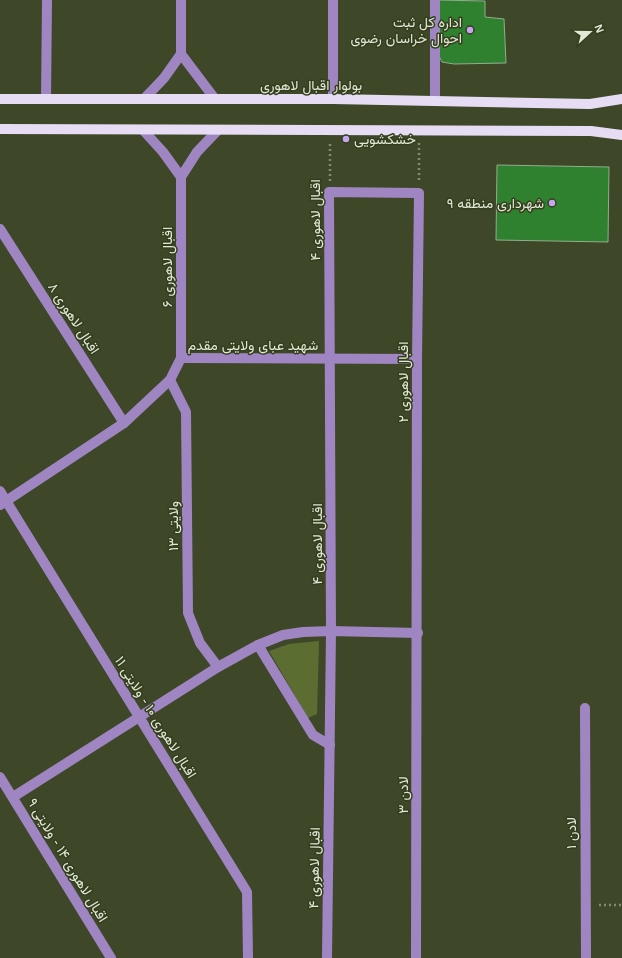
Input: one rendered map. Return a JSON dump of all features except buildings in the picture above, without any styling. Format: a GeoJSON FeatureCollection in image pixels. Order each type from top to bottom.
{"type":"FeatureCollection","features":[{"type":"Feature","properties":{"kind":"main road","name":"بولوار اقبال لاهوری"},"geometry":{"type":"LineString","coordinates":[[0,99],[333,99],[590,104],[622,99]]}},
{"type":"Feature","properties":{"kind":"main road"},"geometry":{"type":"LineString","coordinates":[[0,129],[591,131],[622,135]]}},
{"type":"Feature","properties":{"kind":"street"},"geometry":{"type":"LineString","coordinates":[[46,0],[46,99]]}},
{"type":"Feature","properties":{"kind":"street"},"geometry":{"type":"LineString","coordinates":[[144,99],[164,78],[181,54],[182,0]]}},
{"type":"Feature","properties":{"kind":"street"},"geometry":{"type":"LineString","coordinates":[[333,0],[333,99]]}},
{"type":"Feature","properties":{"kind":"street"},"geometry":{"type":"LineString","coordinates":[[435,0],[435,101]]}},
{"type":"Feature","properties":{"kind":"street"},"geometry":{"type":"LineString","coordinates":[[181,54],[215,99]]}},
{"type":"Feature","properties":{"kind":"street"},"geometry":{"type":"LineString","coordinates":[[143,130],[163,152],[181,177],[197,152],[218,130]]}},
{"type":"Feature","properties":{"kind":"street","name":"اقبال لاهوری ۶"},"geometry":{"type":"LineString","coordinates":[[181,177],[181,358]]}},
{"type":"Feature","properties":{"kind":"street"},"geometry":{"type":"LineString","coordinates":[[330,192],[419,193]]}},
{"type":"Feature","properties":{"kind":"street","name":"اقبال لاهوری ۴"},"geometry":{"type":"LineString","coordinates":[[327,958],[331,631],[329,359],[330,192]]}},
{"type":"Feature","properties":{"kind":"street","name":"اقبال لاهوری ۲"},"geometry":{"type":"LineString","coordinates":[[418,633],[417,359],[419,193]]}},
{"type":"Feature","properties":{"kind":"street","name":"اقبال لاهوری ۸"},"geometry":{"type":"LineString","coordinates":[[0,229],[124,423]]}},
{"type":"Feature","properties":{"kind":"street","name":"شهید عبای ولایتی مقدم"},"geometry":{"type":"LineString","coordinates":[[3,503],[124,423],[170,380],[181,358],[417,359]]}},
{"type":"Feature","properties":{"kind":"street","name":"ولایتی ۱۳"},"geometry":{"type":"LineString","coordinates":[[170,380],[186,412],[188,614],[200,643],[218,667]]}},
{"type":"Feature","properties":{"kind":"street","name":"اقبال لاهوری ۱۰ - ولایتی ۱۱"},"geometry":{"type":"LineString","coordinates":[[0,491],[3,503],[140,717],[247,892],[248,958]]}},
{"type":"Feature","properties":{"kind":"street"},"geometry":{"type":"LineString","coordinates":[[13,797],[218,667],[258,645],[284,635],[303,632],[331,631],[418,633]]}},
{"type":"Feature","properties":{"kind":"street","name":"لادن ۳"},"geometry":{"type":"LineString","coordinates":[[416,958],[418,633]]}},
{"type":"Feature","properties":{"kind":"street"},"geometry":{"type":"LineString","coordinates":[[258,645],[313,735],[330,745]]}},
{"type":"Feature","properties":{"kind":"street","name":"لادن ۱"},"geometry":{"type":"LineString","coordinates":[[585,708],[586,958]]}},
{"type":"Feature","properties":{"kind":"street","name":"اقبال لاهوری ۱۴ - ولایتی ۹"},"geometry":{"type":"LineString","coordinates":[[0,777],[111,958]]}},
{"type":"Feature","properties":{"kind":"path","name":"اقبال لاهوری ۴"},"geometry":{"type":"LineString","coordinates":[[330,130],[330,192]]}},
{"type":"Feature","properties":{"kind":"path"},"geometry":{"type":"LineString","coordinates":[[419,130],[419,193]]}},
{"type":"Feature","properties":{"kind":"path"},"geometry":{"type":"LineString","coordinates":[[586,904],[622,905]]}},
{"type":"Feature","properties":{"kind":"green space"},"geometry":{"type":"Polygon","coordinates":[[[319,641],[317,714],[308,718],[269,651],[289,644],[319,641]]]}},
{"type":"Feature","properties":{"kind":"place","name":"اداره کل ثبت احوال خراسان رضوی"},"geometry":{"type":"Point","coordinates":[470,30]}},
{"type":"Feature","properties":{"kind":"place","name":"خشکشویی"},"geometry":{"type":"Point","coordinates":[346,139]}},
{"type":"Feature","properties":{"kind":"place","name":"شهرداری منطقه ۹"},"geometry":{"type":"Point","coordinates":[552,203]}}]}
